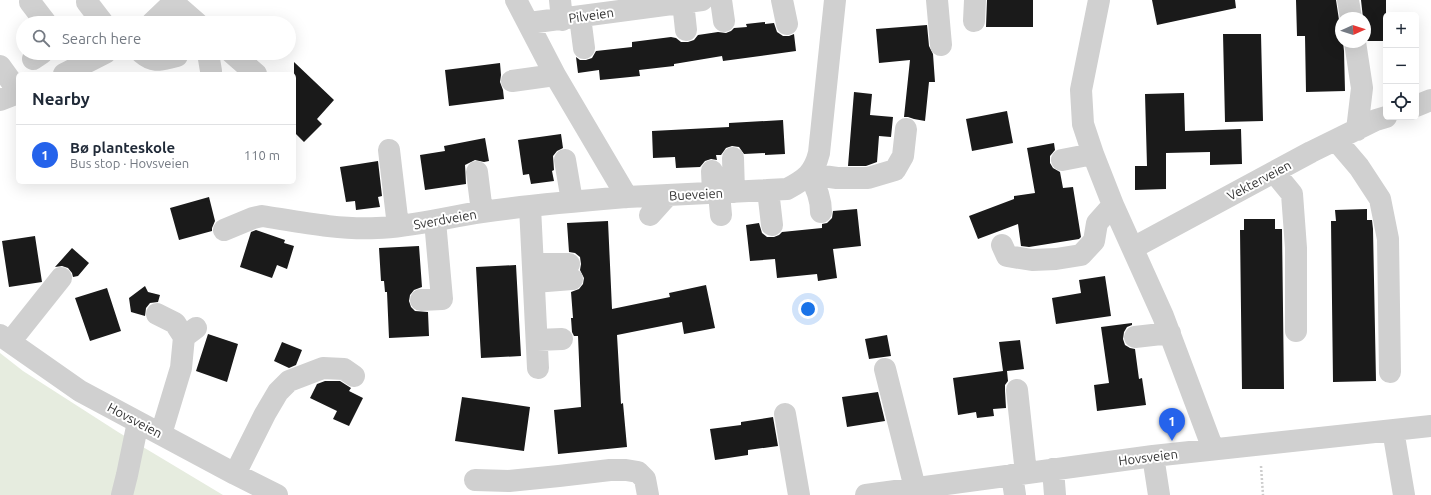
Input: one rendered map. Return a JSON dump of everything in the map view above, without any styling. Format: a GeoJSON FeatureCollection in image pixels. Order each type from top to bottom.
{"type":"FeatureCollection","features":[{"type":"Feature","properties":{"kind":"street"},"geometry":{"type":"LineString","coordinates":[[516,0],[555,75],[627,197]]}},
{"type":"Feature","properties":{"kind":"street"},"geometry":{"type":"LineString","coordinates":[[782,0],[786,24]]}},
{"type":"Feature","properties":{"kind":"street","name":"Bueveien"},"geometry":{"type":"LineString","coordinates":[[627,197],[768,190],[787,188],[803,180],[816,165],[832,97],[835,0]]}},
{"type":"Feature","properties":{"kind":"street"},"geometry":{"type":"LineString","coordinates":[[937,0],[941,45]]}},
{"type":"Feature","properties":{"kind":"street"},"geometry":{"type":"LineString","coordinates":[[1100,0],[1081,90],[1084,124],[1093,154],[1113,205],[1170,333],[1213,449]]}},
{"type":"Feature","properties":{"kind":"street"},"geometry":{"type":"LineString","coordinates":[[1348,0],[1350,12]]}},
{"type":"Feature","properties":{"kind":"street"},"geometry":{"type":"LineString","coordinates":[[159,16],[175,1],[190,16]]}},
{"type":"Feature","properties":{"kind":"street"},"geometry":{"type":"LineString","coordinates":[[684,1],[686,30]]}},
{"type":"Feature","properties":{"kind":"street","name":"Pilveien"},"geometry":{"type":"LineString","coordinates":[[529,23],[568,12],[684,1]]}},
{"type":"Feature","properties":{"kind":"street"},"geometry":{"type":"LineString","coordinates":[[30,2],[41,16]]}},
{"type":"Feature","properties":{"kind":"street"},"geometry":{"type":"LineString","coordinates":[[87,2],[98,16]]}},
{"type":"Feature","properties":{"kind":"street"},"geometry":{"type":"LineString","coordinates":[[568,12],[584,48]]}},
{"type":"Feature","properties":{"kind":"street"},"geometry":{"type":"LineString","coordinates":[[1356,48],[1362,88],[1357,130]]}},
{"type":"Feature","properties":{"kind":"street"},"geometry":{"type":"LineString","coordinates":[[70,65],[85,60]]}},
{"type":"Feature","properties":{"kind":"street"},"geometry":{"type":"LineString","coordinates":[[240,60],[254,72]]}},
{"type":"Feature","properties":{"kind":"street"},"geometry":{"type":"LineString","coordinates":[[0,66],[16,89]]}},
{"type":"Feature","properties":{"kind":"street"},"geometry":{"type":"LineString","coordinates":[[512,81],[555,75]]}},
{"type":"Feature","properties":{"kind":"street"},"geometry":{"type":"LineString","coordinates":[[0,100],[16,93]]}},
{"type":"Feature","properties":{"kind":"street"},"geometry":{"type":"LineString","coordinates":[[1419,105],[1431,100]]}},
{"type":"Feature","properties":{"kind":"street","name":"Vekterveien"},"geometry":{"type":"LineString","coordinates":[[1133,248],[1274,172],[1336,140],[1383,118]]}},
{"type":"Feature","properties":{"kind":"street"},"geometry":{"type":"LineString","coordinates":[[809,174],[837,178],[868,178],[895,170],[903,156],[906,129]]}},
{"type":"Feature","properties":{"kind":"street"},"geometry":{"type":"LineString","coordinates":[[1336,140],[1359,167],[1380,199],[1388,239],[1390,372]]}},
{"type":"Feature","properties":{"kind":"street"},"geometry":{"type":"LineString","coordinates":[[389,150],[398,226]]}},
{"type":"Feature","properties":{"kind":"street"},"geometry":{"type":"LineString","coordinates":[[1062,160],[1093,154]]}},
{"type":"Feature","properties":{"kind":"street"},"geometry":{"type":"LineString","coordinates":[[721,215],[722,192],[733,158]]}},
{"type":"Feature","properties":{"kind":"street"},"geometry":{"type":"LineString","coordinates":[[565,160],[572,201]]}},
{"type":"Feature","properties":{"kind":"street"},"geometry":{"type":"LineString","coordinates":[[712,171],[722,192]]}},
{"type":"Feature","properties":{"kind":"street"},"geometry":{"type":"LineString","coordinates":[[477,172],[482,212]]}},
{"type":"Feature","properties":{"kind":"street"},"geometry":{"type":"LineString","coordinates":[[1274,172],[1292,194],[1296,248],[1296,331]]}},
{"type":"Feature","properties":{"kind":"street"},"geometry":{"type":"LineString","coordinates":[[809,174],[815,183],[821,203],[821,212]]}},
{"type":"Feature","properties":{"kind":"street"},"geometry":{"type":"LineString","coordinates":[[768,190],[772,225]]}},
{"type":"Feature","properties":{"kind":"street"},"geometry":{"type":"LineString","coordinates":[[650,215],[668,195]]}},
{"type":"Feature","properties":{"kind":"street","name":"Sverdveien"},"geometry":{"type":"LineString","coordinates":[[224,230],[253,218],[262,216],[303,230],[398,226],[482,212],[572,201],[627,197]]}},
{"type":"Feature","properties":{"kind":"street"},"geometry":{"type":"LineString","coordinates":[[1002,245],[1007,256],[1032,260],[1056,259],[1081,255],[1094,241],[1097,223],[1113,205]]}},
{"type":"Feature","properties":{"kind":"street"},"geometry":{"type":"LineString","coordinates":[[530,207],[538,368]]}},
{"type":"Feature","properties":{"kind":"street"},"geometry":{"type":"LineString","coordinates":[[418,293],[442,299],[435,221]]}},
{"type":"Feature","properties":{"kind":"street"},"geometry":{"type":"LineString","coordinates":[[534,273],[570,271]]}},
{"type":"Feature","properties":{"kind":"street"},"geometry":{"type":"LineString","coordinates":[[5,338],[61,278]]}},
{"type":"Feature","properties":{"kind":"street"},"geometry":{"type":"LineString","coordinates":[[157,314],[190,333],[161,434]]}},
{"type":"Feature","properties":{"kind":"street"},"geometry":{"type":"LineString","coordinates":[[1134,337],[1170,333]]}},
{"type":"Feature","properties":{"kind":"street","name":"Hovsveien"},"geometry":{"type":"LineString","coordinates":[[5,338],[80,391],[277,495]]}},
{"type":"Feature","properties":{"kind":"street"},"geometry":{"type":"LineString","coordinates":[[537,340],[562,339]]}},
{"type":"Feature","properties":{"kind":"street"},"geometry":{"type":"LineString","coordinates":[[235,474],[265,414],[278,392],[289,381],[323,368],[344,369],[354,376]]}},
{"type":"Feature","properties":{"kind":"street"},"geometry":{"type":"LineString","coordinates":[[885,369],[915,488]]}},
{"type":"Feature","properties":{"kind":"street"},"geometry":{"type":"LineString","coordinates":[[1017,390],[1018,481]]}},
{"type":"Feature","properties":{"kind":"street"},"geometry":{"type":"LineString","coordinates":[[785,414],[799,495]]}},
{"type":"Feature","properties":{"kind":"street"},"geometry":{"type":"LineString","coordinates":[[122,495],[138,422]]}},
{"type":"Feature","properties":{"kind":"street","name":"Hovsveien"},"geometry":{"type":"LineString","coordinates":[[866,495],[915,488],[1018,481],[1053,469],[1213,449],[1431,426]]}},
{"type":"Feature","properties":{"kind":"street"},"geometry":{"type":"LineString","coordinates":[[1393,430],[1404,495]]}},
{"type":"Feature","properties":{"kind":"street"},"geometry":{"type":"LineString","coordinates":[[1153,456],[1159,495]]}},
{"type":"Feature","properties":{"kind":"street"},"geometry":{"type":"LineString","coordinates":[[1053,469],[1056,495]]}},
{"type":"Feature","properties":{"kind":"street"},"geometry":{"type":"LineString","coordinates":[[476,480],[509,481],[610,470],[626,470],[638,472],[644,479],[648,495]]}},
{"type":"Feature","properties":{"kind":"path"},"geometry":{"type":"LineString","coordinates":[[1260,444],[1263,495]]}},
{"type":"Feature","properties":{"kind":"shaded area"},"geometry":{"type":"Polygon","coordinates":[[[0,353],[23,371],[118,432],[223,495],[0,495],[0,353]]]}},
{"type":"Feature","properties":{"kind":"building"},"geometry":{"type":"Polygon","coordinates":[[[987,0],[1033,0],[1033,27],[986,27],[987,0]]]}},
{"type":"Feature","properties":{"kind":"building"},"geometry":{"type":"Polygon","coordinates":[[[1152,0],[1235,0],[1236,8],[1157,25],[1152,0]]]}},
{"type":"Feature","properties":{"kind":"building"},"geometry":{"type":"Polygon","coordinates":[[[1296,0],[1336,0],[1338,12],[1335,12],[1335,48],[1344,48],[1345,91],[1306,92],[1305,36],[1297,36],[1296,0]]]}},
{"type":"Feature","properties":{"kind":"building"},"geometry":{"type":"Polygon","coordinates":[[[1361,0],[1386,0],[1386,12],[1383,12],[1383,41],[1371,41],[1371,12],[1362,12],[1361,0]]]}},
{"type":"Feature","properties":{"kind":"building"},"geometry":{"type":"Polygon","coordinates":[[[765,22],[765,24],[774,23],[777,32],[783,36],[794,34],[796,51],[723,61],[722,56],[674,64],[674,66],[639,70],[640,76],[600,80],[599,70],[578,73],[576,57],[580,60],[586,60],[592,58],[596,51],[632,47],[632,42],[671,37],[676,38],[681,42],[688,42],[694,40],[698,35],[718,32],[726,33],[734,28],[747,27],[746,24],[765,22]]]}},
{"type":"Feature","properties":{"kind":"building"},"geometry":{"type":"Polygon","coordinates":[[[927,25],[929,46],[933,54],[935,82],[929,82],[925,121],[904,117],[910,60],[879,63],[876,29],[927,25]]]}},
{"type":"Feature","properties":{"kind":"building"},"geometry":{"type":"Polygon","coordinates":[[[1223,34],[1261,34],[1263,121],[1225,122],[1223,34]]]}},
{"type":"Feature","properties":{"kind":"building"},"geometry":{"type":"Polygon","coordinates":[[[294,62],[334,100],[317,119],[322,124],[304,142],[296,134],[296,72],[294,72],[294,62]]]}},
{"type":"Feature","properties":{"kind":"building"},"geometry":{"type":"Polygon","coordinates":[[[500,63],[500,82],[504,99],[449,106],[445,70],[500,63]]]}},
{"type":"Feature","properties":{"kind":"building"},"geometry":{"type":"Polygon","coordinates":[[[854,92],[872,94],[870,115],[893,117],[891,137],[879,136],[877,162],[866,166],[848,166],[854,92]]]}},
{"type":"Feature","properties":{"kind":"building"},"geometry":{"type":"Polygon","coordinates":[[[1184,93],[1185,131],[1241,129],[1242,164],[1210,165],[1210,152],[1166,153],[1166,189],[1135,190],[1135,166],[1147,166],[1145,94],[1184,93]]]}},
{"type":"Feature","properties":{"kind":"building"},"geometry":{"type":"Polygon","coordinates":[[[1007,111],[1013,143],[972,151],[966,119],[1007,111]]]}},
{"type":"Feature","properties":{"kind":"building"},"geometry":{"type":"Polygon","coordinates":[[[783,120],[785,154],[744,154],[739,147],[732,146],[726,148],[721,155],[716,155],[717,160],[711,159],[705,161],[700,167],[676,168],[675,157],[653,158],[652,131],[729,127],[729,123],[783,120]]]}},
{"type":"Feature","properties":{"kind":"building"},"geometry":{"type":"Polygon","coordinates":[[[561,134],[563,148],[557,151],[553,156],[554,170],[552,171],[554,181],[531,184],[529,174],[523,175],[518,140],[561,134]]]}},
{"type":"Feature","properties":{"kind":"building"},"geometry":{"type":"Polygon","coordinates":[[[485,138],[489,161],[484,162],[475,160],[465,165],[466,184],[425,190],[420,155],[445,151],[444,146],[485,138]]]}},
{"type":"Feature","properties":{"kind":"building"},"geometry":{"type":"Polygon","coordinates":[[[1054,143],[1055,150],[1050,156],[1050,163],[1053,168],[1060,172],[1063,188],[1073,187],[1081,237],[1079,239],[1029,247],[1021,246],[1018,224],[978,239],[969,216],[1014,199],[1014,196],[1035,193],[1027,148],[1054,143]]]}},
{"type":"Feature","properties":{"kind":"building"},"geometry":{"type":"Polygon","coordinates":[[[378,161],[382,196],[378,197],[380,207],[356,210],[355,201],[346,202],[340,167],[378,161]]]}},
{"type":"Feature","properties":{"kind":"building"},"geometry":{"type":"Polygon","coordinates":[[[209,197],[215,221],[212,231],[179,240],[170,208],[209,197]]]}},
{"type":"Feature","properties":{"kind":"building"},"geometry":{"type":"Polygon","coordinates":[[[857,209],[861,246],[833,249],[837,278],[818,281],[817,274],[777,278],[775,259],[750,261],[746,225],[759,223],[762,233],[767,237],[774,237],[782,232],[822,228],[822,224],[827,223],[832,218],[833,211],[857,209]]]}},
{"type":"Feature","properties":{"kind":"building"},"geometry":{"type":"Polygon","coordinates":[[[1367,209],[1367,220],[1372,220],[1373,229],[1376,381],[1333,382],[1331,221],[1336,221],[1335,210],[1367,209]]]}},
{"type":"Feature","properties":{"kind":"building"},"geometry":{"type":"Polygon","coordinates":[[[1244,219],[1275,219],[1275,229],[1282,229],[1284,389],[1242,389],[1240,230],[1244,230],[1244,219]]]}},
{"type":"Feature","properties":{"kind":"building"},"geometry":{"type":"Polygon","coordinates":[[[608,221],[612,309],[670,297],[669,293],[706,285],[715,328],[684,334],[682,322],[617,335],[621,404],[623,403],[627,447],[558,454],[554,410],[581,407],[578,336],[574,336],[572,332],[571,318],[573,318],[571,292],[579,289],[583,284],[584,278],[580,270],[580,257],[575,253],[569,252],[567,223],[608,221]]]}},
{"type":"Feature","properties":{"kind":"building"},"geometry":{"type":"Polygon","coordinates":[[[256,230],[285,240],[284,243],[294,246],[287,269],[277,265],[272,278],[240,267],[251,232],[256,230]]]}},
{"type":"Feature","properties":{"kind":"building"},"geometry":{"type":"Polygon","coordinates":[[[35,236],[42,282],[9,287],[2,241],[35,236]]]}},
{"type":"Feature","properties":{"kind":"building"},"geometry":{"type":"Polygon","coordinates":[[[419,246],[422,287],[414,290],[410,295],[409,301],[411,307],[415,311],[428,312],[429,336],[389,338],[387,292],[385,292],[384,281],[381,281],[379,248],[419,246]]]}},
{"type":"Feature","properties":{"kind":"building"},"geometry":{"type":"Polygon","coordinates":[[[72,248],[89,263],[78,276],[73,277],[68,268],[62,266],[55,267],[72,248]]]}},
{"type":"Feature","properties":{"kind":"building"},"geometry":{"type":"Polygon","coordinates":[[[516,265],[521,356],[481,358],[476,267],[516,265]]]}},
{"type":"Feature","properties":{"kind":"building"},"geometry":{"type":"Polygon","coordinates":[[[1105,276],[1111,316],[1056,324],[1052,298],[1081,293],[1079,280],[1105,276]]]}},
{"type":"Feature","properties":{"kind":"building"},"geometry":{"type":"Polygon","coordinates":[[[145,286],[148,292],[160,295],[158,302],[150,303],[146,308],[145,316],[131,312],[129,298],[145,286]]]}},
{"type":"Feature","properties":{"kind":"building"},"geometry":{"type":"Polygon","coordinates":[[[107,288],[121,331],[90,341],[75,298],[107,288]]]}},
{"type":"Feature","properties":{"kind":"building"},"geometry":{"type":"Polygon","coordinates":[[[1132,323],[1132,325],[1127,327],[1124,332],[1123,339],[1125,345],[1135,349],[1139,379],[1142,378],[1146,405],[1097,411],[1094,385],[1109,383],[1101,327],[1132,323]]]}},
{"type":"Feature","properties":{"kind":"building"},"geometry":{"type":"Polygon","coordinates":[[[208,334],[238,344],[227,382],[196,371],[208,334]]]}},
{"type":"Feature","properties":{"kind":"building"},"geometry":{"type":"Polygon","coordinates":[[[887,335],[891,356],[869,359],[865,339],[887,335]]]}},
{"type":"Feature","properties":{"kind":"building"},"geometry":{"type":"Polygon","coordinates":[[[1020,340],[1024,369],[1007,371],[1008,381],[1005,385],[1006,408],[993,409],[994,416],[977,418],[976,412],[958,415],[953,378],[1003,371],[999,342],[1020,340]]]}},
{"type":"Feature","properties":{"kind":"building"},"geometry":{"type":"Polygon","coordinates":[[[282,342],[302,350],[296,365],[289,368],[274,361],[282,342]]]}},
{"type":"Feature","properties":{"kind":"building"},"geometry":{"type":"Polygon","coordinates":[[[325,381],[340,381],[351,388],[349,391],[363,398],[349,426],[333,419],[337,411],[310,398],[317,384],[325,381]]]}},
{"type":"Feature","properties":{"kind":"building"},"geometry":{"type":"Polygon","coordinates":[[[878,392],[885,421],[847,427],[842,397],[878,392]]]}},
{"type":"Feature","properties":{"kind":"building"},"geometry":{"type":"Polygon","coordinates":[[[462,397],[530,407],[524,451],[455,441],[462,397]]]}},
{"type":"Feature","properties":{"kind":"building"},"geometry":{"type":"Polygon","coordinates":[[[773,417],[778,446],[748,450],[748,455],[715,460],[710,429],[741,425],[741,422],[773,417]]]}},
{"type":"Feature","properties":{"kind":"place","name":"Bø planteskole"},"geometry":{"type":"Point","coordinates":[1172,441]}}]}
